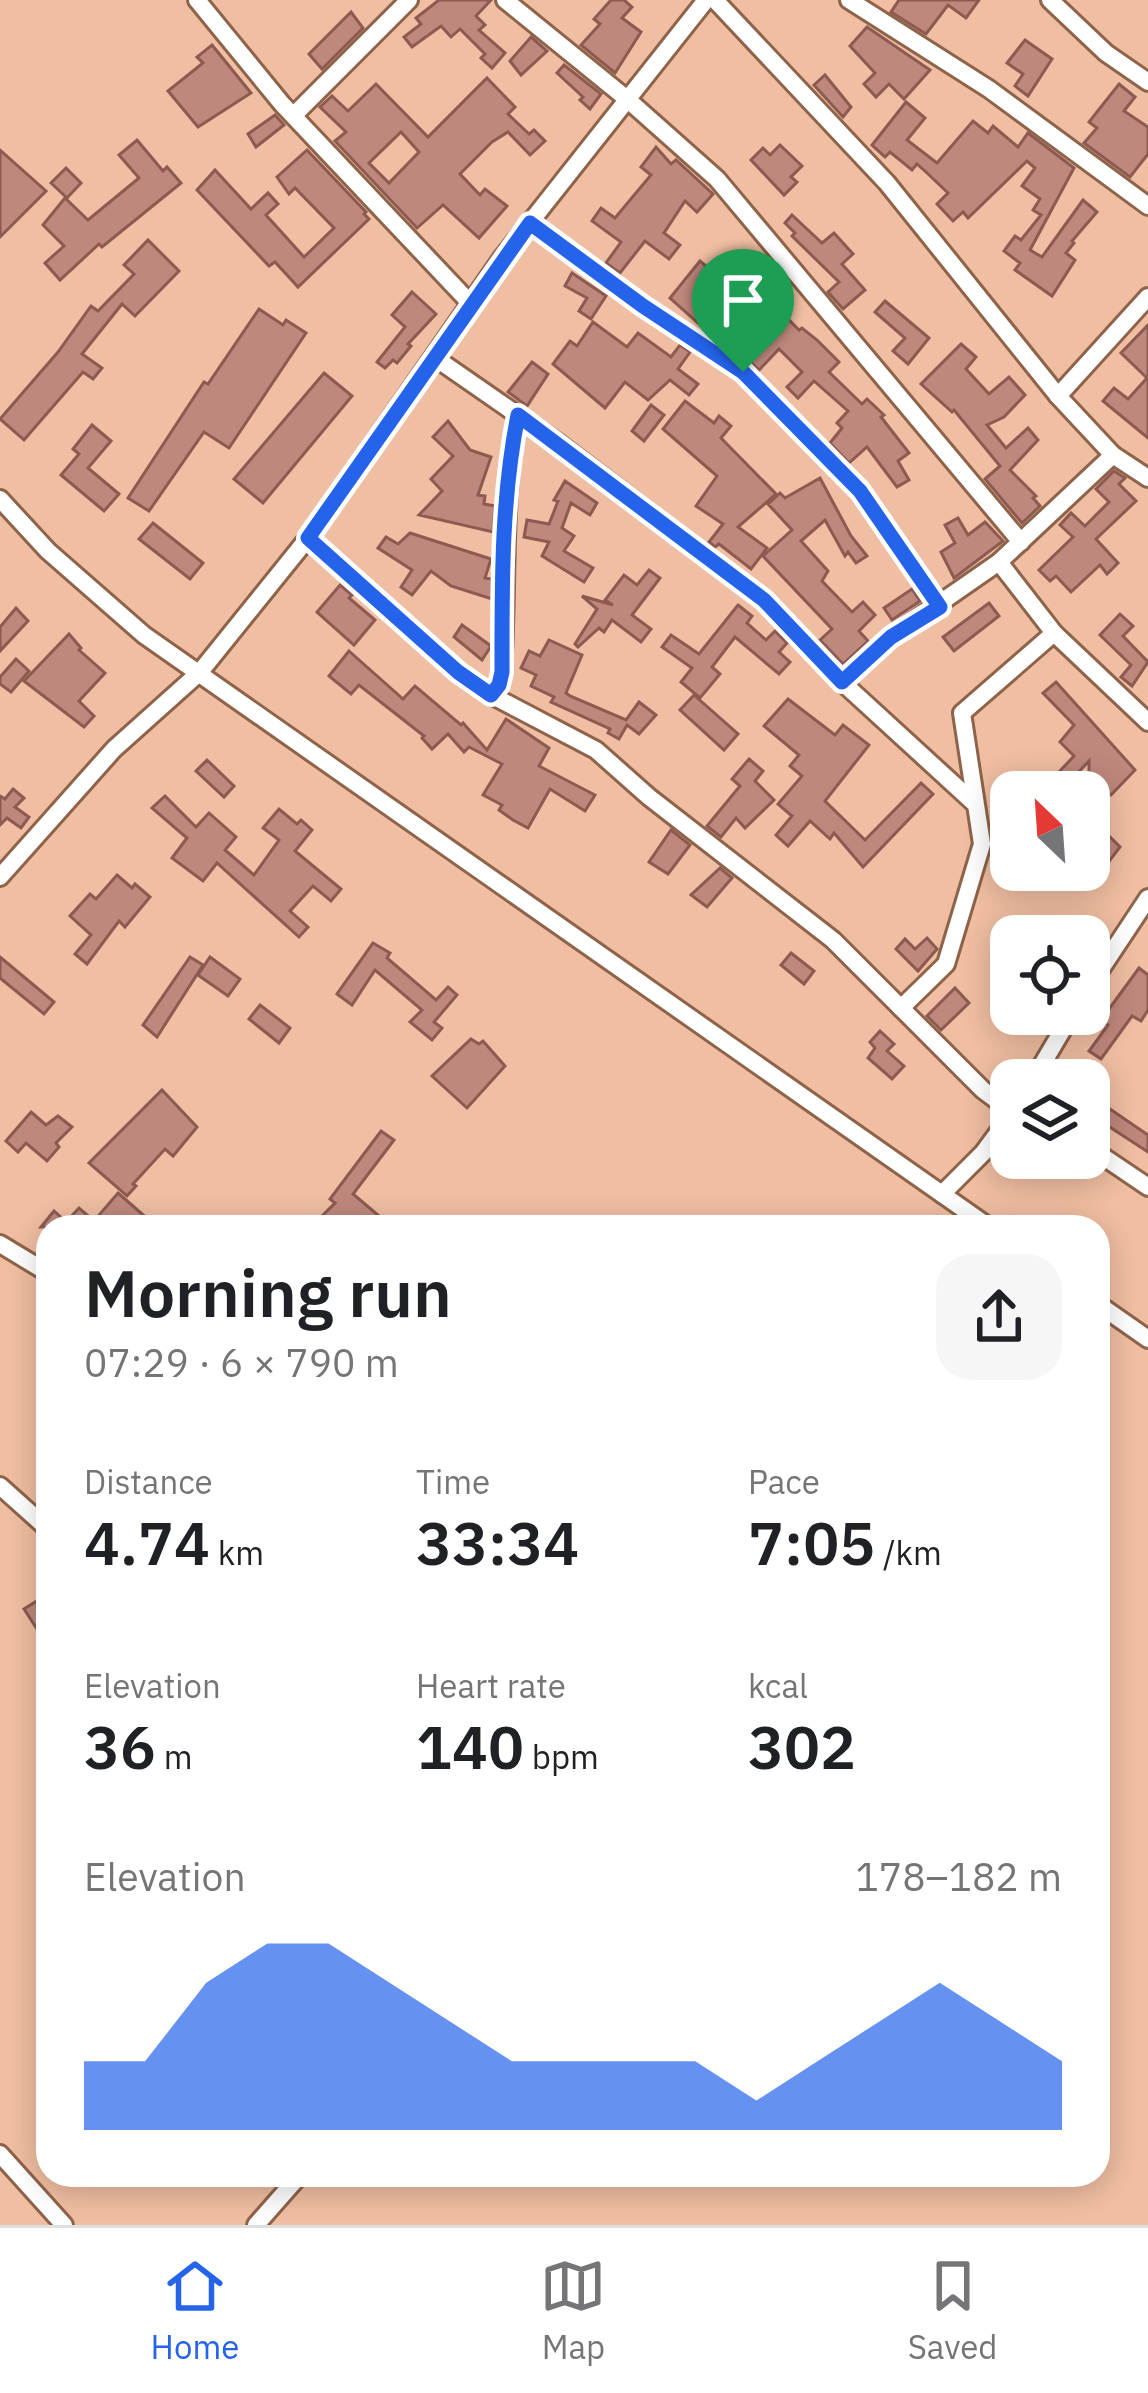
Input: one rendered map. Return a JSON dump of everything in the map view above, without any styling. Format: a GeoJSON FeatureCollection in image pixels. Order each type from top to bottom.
{"type":"FeatureCollection","features":[{"type":"Feature","properties":{"kind":"street"},"geometry":{"type":"LineString","coordinates":[[197,0],[294,115],[471,304]]}},
{"type":"Feature","properties":{"kind":"street"},"geometry":{"type":"LineString","coordinates":[[294,115],[409,0]]}},
{"type":"Feature","properties":{"kind":"street"},"geometry":{"type":"LineString","coordinates":[[505,0],[717,179],[1021,542]]}},
{"type":"Feature","properties":{"kind":"street"},"geometry":{"type":"LineString","coordinates":[[0,877],[114,749],[200,672],[308,538],[530,223],[706,0]]}},
{"type":"Feature","properties":{"kind":"street"},"geometry":{"type":"LineString","coordinates":[[715,0],[886,183],[1058,396],[1114,455],[1148,478]]}},
{"type":"Feature","properties":{"kind":"street"},"geometry":{"type":"LineString","coordinates":[[849,0],[989,88],[1148,206]]}},
{"type":"Feature","properties":{"kind":"street"},"geometry":{"type":"LineString","coordinates":[[1061,3],[1106,53],[1148,82]]}},
{"type":"Feature","properties":{"kind":"street"},"geometry":{"type":"LineString","coordinates":[[530,223],[743,372],[860,491],[940,607]]}},
{"type":"Feature","properties":{"kind":"street"},"geometry":{"type":"LineString","coordinates":[[1058,396],[1148,297]]}},
{"type":"Feature","properties":{"kind":"street"},"geometry":{"type":"LineString","coordinates":[[434,357],[764,600],[842,682],[974,802]]}},
{"type":"Feature","properties":{"kind":"street"},"geometry":{"type":"LineString","coordinates":[[491,695],[502,672],[504,527],[518,415]]}},
{"type":"Feature","properties":{"kind":"street"},"geometry":{"type":"LineString","coordinates":[[842,682],[891,637],[999,562],[1114,455]]}},
{"type":"Feature","properties":{"kind":"street"},"geometry":{"type":"LineString","coordinates":[[0,500],[48,551],[144,635],[972,1215]]}},
{"type":"Feature","properties":{"kind":"street"},"geometry":{"type":"LineString","coordinates":[[308,538],[458,672],[611,761],[833,940],[990,1094]]}},
{"type":"Feature","properties":{"kind":"street"},"geometry":{"type":"LineString","coordinates":[[999,562],[1054,633],[1148,722]]}},
{"type":"Feature","properties":{"kind":"street"},"geometry":{"type":"LineString","coordinates":[[901,1008],[946,964],[982,844],[962,713],[1054,633]]}},
{"type":"Feature","properties":{"kind":"street"},"geometry":{"type":"LineString","coordinates":[[1110,955],[1148,898]]}},
{"type":"Feature","properties":{"kind":"street"},"geometry":{"type":"LineString","coordinates":[[942,1194],[990,1143]]}},
{"type":"Feature","properties":{"kind":"street"},"geometry":{"type":"LineString","coordinates":[[1110,1161],[1148,1187]]}},
{"type":"Feature","properties":{"kind":"street"},"geometry":{"type":"LineString","coordinates":[[0,1244],[36,1266]]}},
{"type":"Feature","properties":{"kind":"street"},"geometry":{"type":"LineString","coordinates":[[1110,1312],[1148,1339]]}},
{"type":"Feature","properties":{"kind":"street"},"geometry":{"type":"LineString","coordinates":[[0,1486],[36,1518]]}},
{"type":"Feature","properties":{"kind":"street"},"geometry":{"type":"LineString","coordinates":[[0,2154],[64,2225]]}},
{"type":"Feature","properties":{"kind":"street"},"geometry":{"type":"LineString","coordinates":[[256,2225],[289,2187]]}},
{"type":"Feature","properties":{"kind":"building"},"geometry":{"type":"Polygon","coordinates":[[[439,0],[491,0],[476,16],[485,25],[479,30],[505,53],[492,68],[460,29],[451,37],[441,26],[412,47],[404,37],[421,24],[416,18],[439,0]]]}},
{"type":"Feature","properties":{"kind":"building"},"geometry":{"type":"Polygon","coordinates":[[[611,0],[624,0],[632,7],[622,18],[641,32],[615,73],[581,45],[600,24],[594,19],[611,0]]]}},
{"type":"Feature","properties":{"kind":"building"},"geometry":{"type":"Polygon","coordinates":[[[899,0],[979,0],[966,18],[948,5],[926,34],[891,12],[899,0]]]}},
{"type":"Feature","properties":{"kind":"building"},"geometry":{"type":"Polygon","coordinates":[[[351,12],[363,28],[322,69],[309,54],[351,12]]]}},
{"type":"Feature","properties":{"kind":"building"},"geometry":{"type":"Polygon","coordinates":[[[867,27],[930,70],[904,99],[889,84],[876,97],[864,84],[875,73],[850,46],[867,27]]]}},
{"type":"Feature","properties":{"kind":"building"},"geometry":{"type":"Polygon","coordinates":[[[531,37],[547,51],[521,75],[510,61],[531,37]]]}},
{"type":"Feature","properties":{"kind":"building"},"geometry":{"type":"Polygon","coordinates":[[[1025,40],[1052,59],[1028,96],[1015,86],[1023,74],[1007,63],[1025,40]]]}},
{"type":"Feature","properties":{"kind":"building"},"geometry":{"type":"Polygon","coordinates":[[[212,45],[251,93],[198,127],[168,91],[203,63],[197,57],[212,45]]]}},
{"type":"Feature","properties":{"kind":"building"},"geometry":{"type":"Polygon","coordinates":[[[564,65],[601,94],[590,109],[557,73],[564,65]]]}},
{"type":"Feature","properties":{"kind":"building"},"geometry":{"type":"Polygon","coordinates":[[[825,75],[851,107],[843,117],[814,85],[825,75]]]}},
{"type":"Feature","properties":{"kind":"building"},"geometry":{"type":"Polygon","coordinates":[[[487,78],[515,107],[508,114],[529,134],[534,130],[545,141],[530,155],[508,132],[460,174],[480,195],[485,189],[507,206],[479,238],[443,205],[417,228],[335,141],[346,132],[320,107],[332,96],[348,111],[376,84],[428,137],[487,78]],[[401,132],[369,163],[389,183],[419,152],[401,132]]]}},
{"type":"Feature","properties":{"kind":"building"},"geometry":{"type":"Polygon","coordinates":[[[1119,84],[1135,97],[1124,111],[1148,127],[1148,154],[1130,177],[1084,143],[1097,128],[1089,122],[1119,84]]]}},
{"type":"Feature","properties":{"kind":"building"},"geometry":{"type":"Polygon","coordinates":[[[906,102],[925,118],[907,140],[937,163],[973,121],[988,133],[993,126],[1018,147],[1028,133],[1074,168],[1030,250],[1042,257],[1083,200],[1097,212],[1072,241],[1066,253],[1075,260],[1052,296],[1015,270],[1020,263],[1004,251],[1015,236],[1021,240],[1041,215],[1033,210],[1040,199],[1022,186],[1035,168],[1027,161],[968,218],[963,212],[953,221],[937,204],[948,193],[926,172],[917,164],[912,170],[890,152],[885,157],[872,145],[906,102]]]}},
{"type":"Feature","properties":{"kind":"building"},"geometry":{"type":"Polygon","coordinates":[[[275,115],[284,125],[256,147],[248,134],[275,115]]]}},
{"type":"Feature","properties":{"kind":"building"},"geometry":{"type":"Polygon","coordinates":[[[137,140],[163,171],[167,167],[181,183],[102,247],[99,244],[60,280],[45,263],[64,246],[43,225],[65,198],[88,220],[139,178],[119,155],[137,140]]]}},
{"type":"Feature","properties":{"kind":"building"},"geometry":{"type":"Polygon","coordinates":[[[780,145],[802,166],[791,177],[797,182],[784,195],[751,160],[763,148],[770,155],[780,145]]]}},
{"type":"Feature","properties":{"kind":"building"},"geometry":{"type":"Polygon","coordinates":[[[656,147],[713,194],[697,212],[685,201],[664,233],[680,245],[669,259],[645,241],[620,273],[606,263],[621,242],[592,221],[601,208],[615,218],[651,175],[641,167],[656,147]]]}},
{"type":"Feature","properties":{"kind":"building"},"geometry":{"type":"Polygon","coordinates":[[[0,150],[46,191],[0,237],[0,150]]]}},
{"type":"Feature","properties":{"kind":"building"},"geometry":{"type":"Polygon","coordinates":[[[307,150],[369,219],[298,287],[275,262],[269,266],[197,190],[215,170],[251,209],[268,193],[278,204],[266,215],[304,257],[334,228],[295,188],[289,194],[277,177],[307,150]]]}},
{"type":"Feature","properties":{"kind":"building"},"geometry":{"type":"Polygon","coordinates":[[[66,168],[81,183],[67,198],[51,183],[66,168]]]}},
{"type":"Feature","properties":{"kind":"building"},"geometry":{"type":"Polygon","coordinates":[[[792,215],[822,243],[834,233],[853,254],[842,264],[865,290],[843,309],[828,292],[839,282],[792,236],[795,233],[785,223],[792,215]]]}},
{"type":"Feature","properties":{"kind":"building"},"geometry":{"type":"Polygon","coordinates":[[[148,240],[179,271],[135,316],[122,304],[82,354],[102,368],[93,379],[83,372],[24,440],[0,419],[91,306],[98,311],[134,274],[124,265],[148,240]]]}},
{"type":"Feature","properties":{"kind":"building"},"geometry":{"type":"Polygon","coordinates":[[[743,253],[756,268],[746,276],[799,330],[839,362],[829,372],[862,404],[867,399],[884,415],[881,417],[909,453],[898,461],[909,480],[897,487],[867,447],[849,463],[830,443],[842,428],[837,423],[848,411],[814,381],[798,398],[787,387],[802,372],[779,349],[759,370],[749,361],[764,337],[738,310],[716,339],[670,298],[700,261],[716,275],[743,253]]]}},
{"type":"Feature","properties":{"kind":"building"},"geometry":{"type":"Polygon","coordinates":[[[572,273],[606,296],[591,319],[579,311],[587,298],[565,286],[572,273]]]}},
{"type":"Feature","properties":{"kind":"building"},"geometry":{"type":"Polygon","coordinates":[[[412,292],[436,314],[397,363],[393,360],[385,368],[377,362],[405,327],[392,315],[412,292]]]}},
{"type":"Feature","properties":{"kind":"building"},"geometry":{"type":"Polygon","coordinates":[[[885,301],[929,338],[908,364],[893,351],[905,338],[875,312],[885,301]]]}},
{"type":"Feature","properties":{"kind":"building"},"geometry":{"type":"Polygon","coordinates":[[[259,309],[306,333],[229,448],[204,432],[149,511],[128,498],[204,382],[208,384],[259,309]]]}},
{"type":"Feature","properties":{"kind":"building"},"geometry":{"type":"Polygon","coordinates":[[[593,322],[627,347],[638,333],[671,357],[680,345],[690,352],[678,369],[698,384],[689,395],[670,380],[648,400],[625,382],[605,408],[553,364],[570,341],[577,346],[593,322]]]}},
{"type":"Feature","properties":{"kind":"building"},"geometry":{"type":"Polygon","coordinates":[[[1148,325],[1148,438],[1103,401],[1114,388],[1128,399],[1147,378],[1121,353],[1148,325]]]}},
{"type":"Feature","properties":{"kind":"building"},"geometry":{"type":"Polygon","coordinates":[[[961,344],[976,357],[966,369],[989,394],[1009,377],[1025,395],[1004,417],[987,425],[1006,448],[1028,428],[1038,440],[1010,470],[1040,506],[1022,523],[985,479],[1000,466],[954,410],[921,384],[961,344]]]}},
{"type":"Feature","properties":{"kind":"building"},"geometry":{"type":"Polygon","coordinates":[[[532,362],[548,374],[527,406],[508,392],[532,362]]]}},
{"type":"Feature","properties":{"kind":"building"},"geometry":{"type":"Polygon","coordinates":[[[324,373],[352,396],[263,503],[234,479],[324,373]]]}},
{"type":"Feature","properties":{"kind":"building"},"geometry":{"type":"Polygon","coordinates":[[[685,401],[714,423],[719,416],[731,426],[721,438],[776,494],[738,527],[767,548],[751,569],[719,544],[715,547],[709,542],[723,524],[696,506],[717,476],[663,429],[685,401]]]}},
{"type":"Feature","properties":{"kind":"building"},"geometry":{"type":"Polygon","coordinates":[[[651,405],[664,415],[644,441],[632,431],[651,405]]]}},
{"type":"Feature","properties":{"kind":"building"},"geometry":{"type":"Polygon","coordinates":[[[448,421],[470,450],[491,457],[478,495],[485,496],[484,504],[495,506],[493,532],[419,515],[442,491],[431,479],[453,456],[433,437],[448,421]]]}},
{"type":"Feature","properties":{"kind":"building"},"geometry":{"type":"Polygon","coordinates":[[[92,425],[111,441],[88,468],[119,494],[104,511],[61,475],[79,454],[73,449],[92,425]]]}},
{"type":"Feature","properties":{"kind":"building"},"geometry":{"type":"Polygon","coordinates":[[[1114,471],[1125,478],[1119,484],[1136,501],[1096,539],[1118,563],[1107,574],[1100,565],[1071,592],[1056,576],[1050,581],[1039,570],[1073,537],[1060,525],[1071,513],[1085,526],[1109,502],[1096,489],[1114,471]]]}},
{"type":"Feature","properties":{"kind":"building"},"geometry":{"type":"Polygon","coordinates":[[[820,478],[867,556],[856,563],[848,552],[845,556],[825,520],[801,541],[828,571],[822,581],[852,612],[863,602],[875,615],[859,631],[868,641],[843,664],[820,640],[832,629],[763,556],[792,530],[768,504],[780,493],[785,498],[820,478]]]}},
{"type":"Feature","properties":{"kind":"building"},"geometry":{"type":"Polygon","coordinates":[[[565,481],[597,503],[590,515],[571,503],[562,528],[574,536],[564,551],[593,568],[584,582],[542,556],[549,542],[524,537],[527,520],[549,524],[558,501],[554,500],[565,481]]]}},
{"type":"Feature","properties":{"kind":"building"},"geometry":{"type":"Polygon","coordinates":[[[958,518],[968,535],[985,522],[1003,541],[954,578],[941,552],[955,543],[945,525],[958,518]]]}},
{"type":"Feature","properties":{"kind":"building"},"geometry":{"type":"Polygon","coordinates":[[[153,523],[203,563],[190,579],[139,539],[153,523]]]}},
{"type":"Feature","properties":{"kind":"building"},"geometry":{"type":"Polygon","coordinates":[[[410,533],[491,559],[485,578],[492,579],[492,599],[451,586],[431,571],[412,595],[401,587],[412,570],[378,548],[386,537],[398,544],[410,533]]]}},
{"type":"Feature","properties":{"kind":"building"},"geometry":{"type":"Polygon","coordinates":[[[649,570],[660,578],[632,615],[651,629],[641,642],[612,620],[604,632],[599,628],[578,647],[575,644],[597,609],[582,596],[613,605],[605,600],[624,575],[637,585],[649,570]]]}},
{"type":"Feature","properties":{"kind":"building"},"geometry":{"type":"Polygon","coordinates":[[[340,585],[375,620],[354,645],[317,612],[340,585]]]}},
{"type":"Feature","properties":{"kind":"building"},"geometry":{"type":"Polygon","coordinates":[[[912,589],[920,601],[892,620],[884,608],[912,589]]]}},
{"type":"Feature","properties":{"kind":"building"},"geometry":{"type":"Polygon","coordinates":[[[989,603],[999,616],[954,651],[943,637],[989,603]]]}},
{"type":"Feature","properties":{"kind":"building"},"geometry":{"type":"Polygon","coordinates":[[[738,605],[752,616],[747,623],[766,640],[775,631],[787,643],[779,652],[790,662],[779,674],[735,637],[712,667],[720,674],[700,698],[681,682],[692,668],[662,647],[671,635],[699,654],[738,605]]]}},
{"type":"Feature","properties":{"kind":"building"},"geometry":{"type":"Polygon","coordinates":[[[16,608],[28,621],[0,651],[0,627],[16,608]]]}},
{"type":"Feature","properties":{"kind":"building"},"geometry":{"type":"Polygon","coordinates":[[[1120,614],[1133,626],[1123,636],[1148,662],[1132,686],[1121,677],[1131,665],[1100,635],[1120,614]]]}},
{"type":"Feature","properties":{"kind":"building"},"geometry":{"type":"Polygon","coordinates":[[[462,625],[491,646],[482,660],[454,637],[462,625]]]}},
{"type":"Feature","properties":{"kind":"building"},"geometry":{"type":"Polygon","coordinates":[[[69,634],[105,673],[79,701],[94,716],[84,727],[24,681],[69,634]]]}},
{"type":"Feature","properties":{"kind":"building"},"geometry":{"type":"Polygon","coordinates":[[[549,640],[582,655],[566,693],[570,696],[626,720],[639,702],[656,715],[639,734],[627,725],[619,739],[608,733],[610,729],[551,702],[554,697],[531,686],[536,675],[521,668],[529,651],[540,656],[549,640]]]}},
{"type":"Feature","properties":{"kind":"building"},"geometry":{"type":"Polygon","coordinates":[[[349,651],[403,699],[415,686],[463,723],[487,750],[506,719],[549,748],[539,766],[595,795],[585,811],[550,789],[528,828],[513,820],[499,810],[502,805],[483,795],[502,764],[469,747],[464,752],[448,734],[432,749],[424,736],[359,685],[351,694],[329,676],[349,651]]]}},
{"type":"Feature","properties":{"kind":"building"},"geometry":{"type":"Polygon","coordinates":[[[16,659],[29,671],[11,692],[0,684],[0,677],[16,659]]]}},
{"type":"Feature","properties":{"kind":"building"},"geometry":{"type":"Polygon","coordinates":[[[1056,682],[1135,770],[1111,795],[1110,771],[1089,771],[1089,761],[1079,771],[1060,771],[1074,756],[1060,742],[1074,725],[1043,693],[1056,682]]]}},
{"type":"Feature","properties":{"kind":"building"},"geometry":{"type":"Polygon","coordinates":[[[694,695],[738,734],[724,750],[680,710],[694,695]]]}},
{"type":"Feature","properties":{"kind":"building"},"geometry":{"type":"Polygon","coordinates":[[[788,699],[835,735],[843,725],[869,745],[825,801],[865,840],[921,783],[933,794],[863,867],[834,833],[830,839],[810,821],[788,846],[776,835],[792,816],[778,804],[802,776],[790,766],[799,755],[764,726],[788,699]]]}},
{"type":"Feature","properties":{"kind":"building"},"geometry":{"type":"Polygon","coordinates":[[[749,759],[763,771],[755,781],[774,800],[745,828],[736,818],[721,837],[707,826],[740,786],[732,779],[749,759]]]}},
{"type":"Feature","properties":{"kind":"building"},"geometry":{"type":"Polygon","coordinates":[[[207,760],[234,786],[224,797],[196,771],[207,760]]]}},
{"type":"Feature","properties":{"kind":"building"},"geometry":{"type":"Polygon","coordinates":[[[13,789],[24,798],[15,807],[29,817],[21,828],[7,818],[0,825],[0,796],[5,799],[13,789]]]}},
{"type":"Feature","properties":{"kind":"building"},"geometry":{"type":"Polygon","coordinates":[[[165,796],[196,827],[209,813],[236,837],[225,850],[254,875],[279,840],[263,828],[279,809],[297,824],[301,820],[312,830],[295,851],[341,889],[331,901],[313,886],[290,911],[308,927],[299,937],[217,863],[203,881],[172,858],[187,838],[152,808],[165,796]]]}},
{"type":"Feature","properties":{"kind":"building"},"geometry":{"type":"Polygon","coordinates":[[[671,830],[690,845],[668,874],[649,862],[671,830]]]}},
{"type":"Feature","properties":{"kind":"building"},"geometry":{"type":"Polygon","coordinates":[[[1110,837],[1120,847],[1110,860],[1110,837]]]}},
{"type":"Feature","properties":{"kind":"building"},"geometry":{"type":"Polygon","coordinates":[[[720,868],[732,878],[707,907],[691,895],[720,868]]]}},
{"type":"Feature","properties":{"kind":"building"},"geometry":{"type":"Polygon","coordinates":[[[117,875],[150,897],[125,927],[119,921],[87,964],[75,954],[91,935],[70,916],[90,894],[96,899],[117,875]]]}},
{"type":"Feature","properties":{"kind":"building"},"geometry":{"type":"Polygon","coordinates":[[[927,938],[937,949],[918,971],[896,949],[905,939],[915,949],[927,938]]]}},
{"type":"Feature","properties":{"kind":"building"},"geometry":{"type":"Polygon","coordinates":[[[373,943],[390,953],[387,958],[436,1000],[448,987],[457,995],[434,1022],[442,1028],[432,1040],[410,1022],[422,1010],[375,970],[352,1005],[337,994],[373,943]]]}},
{"type":"Feature","properties":{"kind":"building"},"geometry":{"type":"Polygon","coordinates":[[[791,953],[814,971],[804,984],[781,965],[791,953]]]}},
{"type":"Feature","properties":{"kind":"building"},"geometry":{"type":"Polygon","coordinates":[[[0,957],[54,1002],[44,1014],[0,978],[0,957]]]}},
{"type":"Feature","properties":{"kind":"building"},"geometry":{"type":"Polygon","coordinates":[[[190,957],[203,965],[157,1037],[143,1025],[190,957]]]}},
{"type":"Feature","properties":{"kind":"building"},"geometry":{"type":"Polygon","coordinates":[[[210,957],[240,979],[228,996],[198,975],[210,957]]]}},
{"type":"Feature","properties":{"kind":"building"},"geometry":{"type":"Polygon","coordinates":[[[1139,968],[1148,975],[1148,1010],[1141,1021],[1132,1016],[1101,1059],[1089,1051],[1101,1035],[1110,1035],[1110,1008],[1139,968]]]}},
{"type":"Feature","properties":{"kind":"building"},"geometry":{"type":"Polygon","coordinates":[[[955,988],[969,1003],[941,1030],[927,1016],[955,988]]]}},
{"type":"Feature","properties":{"kind":"building"},"geometry":{"type":"Polygon","coordinates":[[[260,1005],[290,1028],[279,1043],[249,1019],[260,1005]]]}},
{"type":"Feature","properties":{"kind":"building"},"geometry":{"type":"Polygon","coordinates":[[[880,1031],[894,1044],[887,1051],[904,1066],[892,1079],[868,1058],[875,1048],[870,1042],[880,1031]]]}},
{"type":"Feature","properties":{"kind":"building"},"geometry":{"type":"Polygon","coordinates":[[[471,1039],[479,1044],[483,1041],[505,1066],[467,1108],[432,1076],[471,1039]]]}},
{"type":"Feature","properties":{"kind":"building"},"geometry":{"type":"Polygon","coordinates":[[[162,1090],[197,1127],[173,1156],[165,1149],[127,1196],[89,1163],[162,1090]]]}},
{"type":"Feature","properties":{"kind":"building"},"geometry":{"type":"Polygon","coordinates":[[[1110,1109],[1148,1135],[1148,1152],[1110,1127],[1110,1109]]]}},
{"type":"Feature","properties":{"kind":"building"},"geometry":{"type":"Polygon","coordinates":[[[31,1112],[46,1125],[58,1116],[72,1127],[47,1161],[26,1143],[18,1152],[6,1141],[31,1112]]]}},
{"type":"Feature","properties":{"kind":"building"},"geometry":{"type":"Polygon","coordinates":[[[381,1131],[394,1140],[353,1194],[378,1215],[323,1215],[335,1203],[330,1199],[381,1131]]]}},
{"type":"Feature","properties":{"kind":"building"},"geometry":{"type":"Polygon","coordinates":[[[118,1193],[143,1215],[99,1215],[118,1193]]]}},
{"type":"Feature","properties":{"kind":"building"},"geometry":{"type":"Polygon","coordinates":[[[36,1602],[36,1627],[24,1609],[36,1602]]]}},
{"type":"Feature","properties":{"kind":"route"},"geometry":{"type":"LineString","coordinates":[[530,223],[743,372],[860,491],[940,607],[891,637],[842,682],[764,600],[518,415],[504,527],[502,672],[491,695],[458,672],[308,538],[530,223]]}}]}
